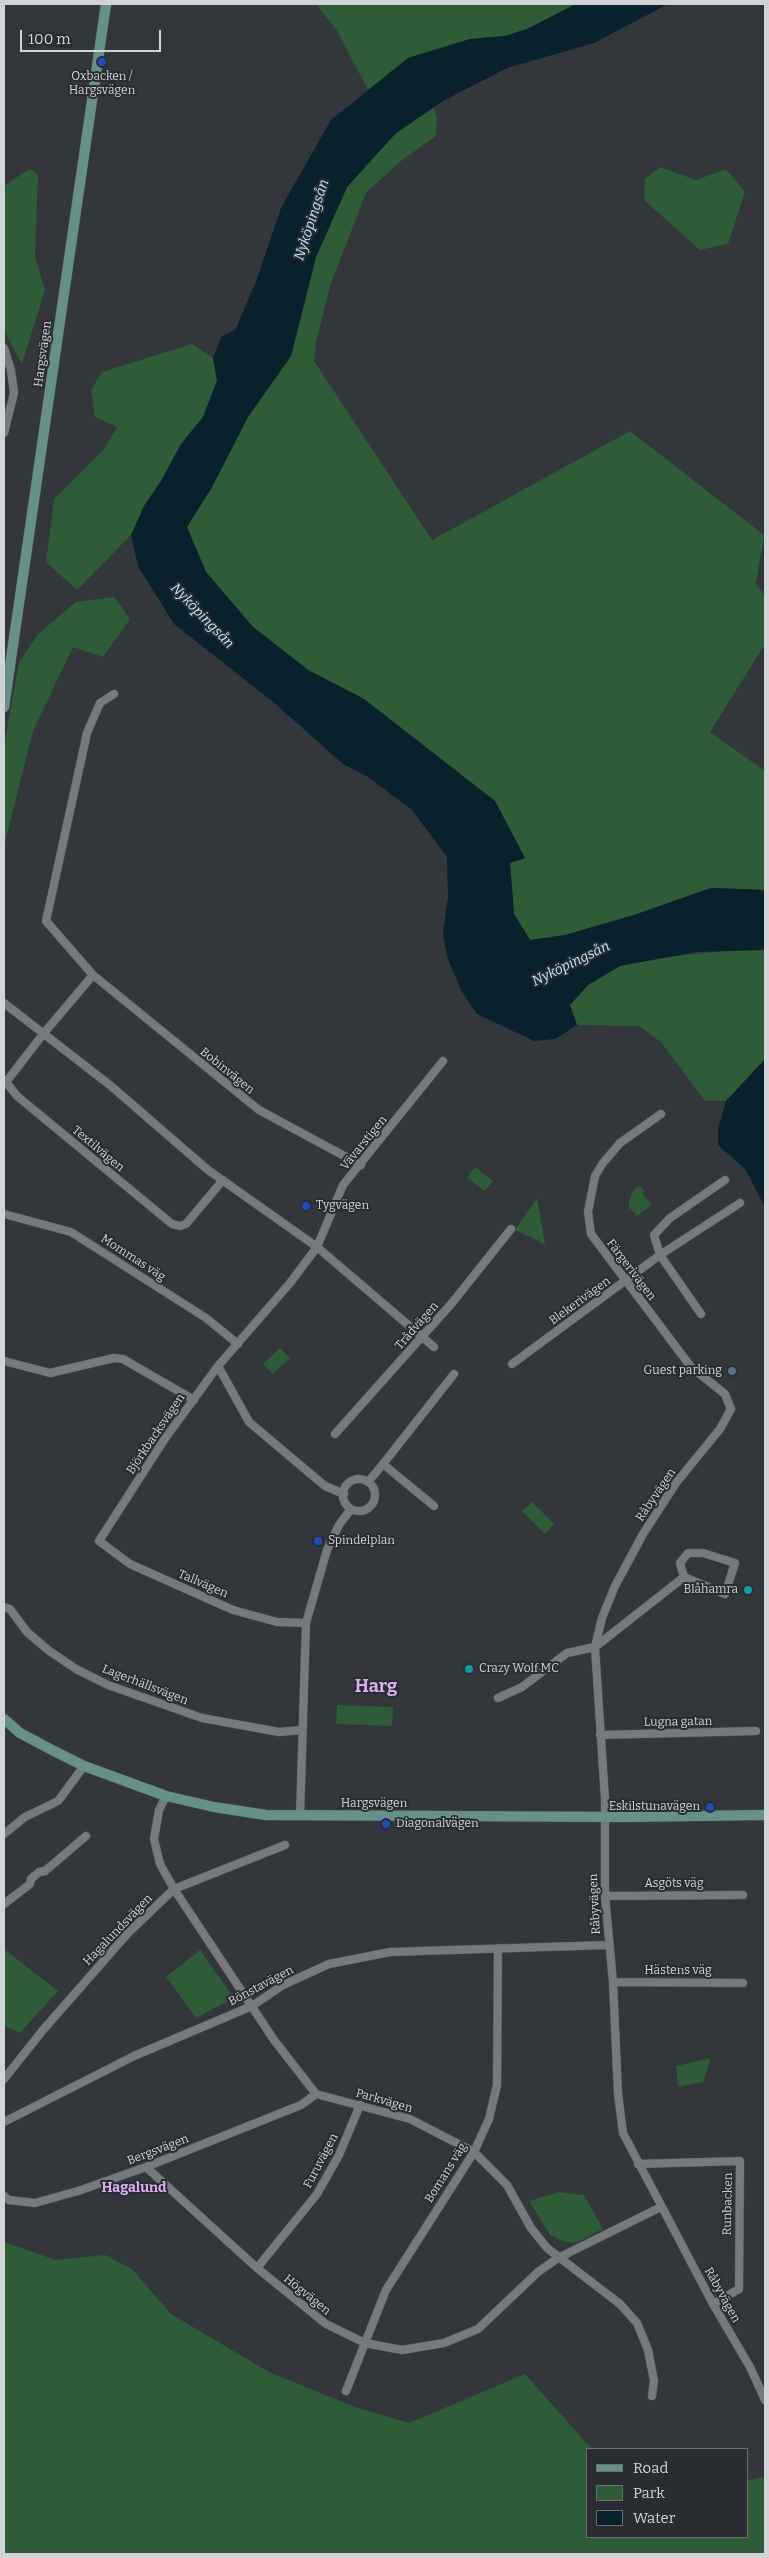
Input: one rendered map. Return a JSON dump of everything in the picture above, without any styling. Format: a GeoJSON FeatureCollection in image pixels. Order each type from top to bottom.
{"type":"FeatureCollection","features":[{"type":"Feature","properties":{"kind":"street","name":"Hargsvägen"},"geometry":{"type":"LineString","coordinates":[[4,707],[106,4]]}},
{"type":"Feature","properties":{"kind":"street"},"geometry":{"type":"LineString","coordinates":[[4,348],[11,370],[14,393],[4,433]]}},
{"type":"Feature","properties":{"kind":"street","name":"Bobinvägen"},"geometry":{"type":"LineString","coordinates":[[114,694],[100,703],[87,733],[46,921],[92,975],[259,1110],[361,1166]]}},
{"type":"Feature","properties":{"kind":"street"},"geometry":{"type":"LineString","coordinates":[[44,1032],[92,975]]}},
{"type":"Feature","properties":{"kind":"street"},"geometry":{"type":"LineString","coordinates":[[4,1003],[44,1032],[111,1086],[223,1180],[317,1247],[434,1347]]}},
{"type":"Feature","properties":{"kind":"street","name":"Textilvägen"},"geometry":{"type":"LineString","coordinates":[[44,1032],[6,1082],[17,1096],[172,1224],[180,1226],[186,1224],[223,1180]]}},
{"type":"Feature","properties":{"kind":"street","name":"Vävarstigen"},"geometry":{"type":"LineString","coordinates":[[317,1247],[343,1185],[361,1166],[443,1061]]}},
{"type":"Feature","properties":{"kind":"street","name":"Färgerivägen"},"geometry":{"type":"LineString","coordinates":[[662,1114],[620,1144],[603,1163],[595,1176],[588,1212],[591,1234],[691,1367],[725,1394],[731,1410]]}},
{"type":"Feature","properties":{"kind":"street"},"geometry":{"type":"LineString","coordinates":[[701,1314],[660,1255],[654,1235],[670,1218],[725,1180]]}},
{"type":"Feature","properties":{"kind":"street","name":"Blekerivägen"},"geometry":{"type":"LineString","coordinates":[[512,1364],[626,1282],[660,1255],[740,1203]]}},
{"type":"Feature","properties":{"kind":"street","name":"Mommas väg"},"geometry":{"type":"LineString","coordinates":[[4,1214],[71,1232],[206,1318],[238,1344]]}},
{"type":"Feature","properties":{"kind":"street","name":"Trådvägen"},"geometry":{"type":"LineString","coordinates":[[335,1434],[422,1337],[511,1229]]}},
{"type":"Feature","properties":{"kind":"street"},"geometry":{"type":"LineString","coordinates":[[238,1344],[317,1247]]}},
{"type":"Feature","properties":{"kind":"street","name":"Björkbacksvägen"},"geometry":{"type":"LineString","coordinates":[[99,1542],[194,1400],[218,1366],[238,1344]]}},
{"type":"Feature","properties":{"kind":"street"},"geometry":{"type":"LineString","coordinates":[[4,1361],[50,1373],[114,1358],[123,1359],[194,1400]]}},
{"type":"Feature","properties":{"kind":"street"},"geometry":{"type":"LineString","coordinates":[[218,1366],[249,1422],[325,1486],[344,1494]]}},
{"type":"Feature","properties":{"kind":"street"},"geometry":{"type":"LineString","coordinates":[[368,1482],[454,1374]]}},
{"type":"Feature","properties":{"kind":"street","name":"Råbyvägen"},"geometry":{"type":"LineString","coordinates":[[731,1410],[720,1429],[676,1483],[643,1534],[615,1586],[602,1618],[595,1647],[604,1816],[605,1896],[608,1945],[613,1982],[618,2094],[623,2133],[713,2304],[747,2362],[765,2400]]}},
{"type":"Feature","properties":{"kind":"street"},"geometry":{"type":"LineString","coordinates":[[383,1464],[434,1506]]}},
{"type":"Feature","properties":{"kind":"street"},"geometry":{"type":"LineString","coordinates":[[360,1479],[368,1482],[374,1491],[374,1502],[366,1509],[356,1511],[345,1502],[344,1494],[351,1482],[360,1479]]}},
{"type":"Feature","properties":{"kind":"street"},"geometry":{"type":"LineString","coordinates":[[300,1816],[306,1623],[327,1550],[340,1524],[351,1508]]}},
{"type":"Feature","properties":{"kind":"street","name":"Tallvägen"},"geometry":{"type":"LineString","coordinates":[[99,1542],[130,1564],[233,1610],[278,1622],[306,1623]]}},
{"type":"Feature","properties":{"kind":"street"},"geometry":{"type":"LineString","coordinates":[[688,1553],[703,1553],[735,1563],[724,1594],[684,1577],[680,1563],[688,1553]]}},
{"type":"Feature","properties":{"kind":"street"},"geometry":{"type":"LineString","coordinates":[[498,1698],[522,1687],[567,1653],[595,1647],[684,1577]]}},
{"type":"Feature","properties":{"kind":"street","name":"Lagerhällsvägen"},"geometry":{"type":"LineString","coordinates":[[4,1607],[10,1609],[27,1632],[48,1650],[76,1668],[125,1692],[202,1718],[279,1732],[302,1730]]}},
{"type":"Feature","properties":{"kind":"street","name":"Hargsvägen"},"geometry":{"type":"LineString","coordinates":[[4,1719],[20,1732],[84,1766],[166,1796],[214,1807],[266,1815],[765,1815]]}},
{"type":"Feature","properties":{"kind":"street","name":"Lugna gatan"},"geometry":{"type":"LineString","coordinates":[[600,1735],[756,1731]]}},
{"type":"Feature","properties":{"kind":"street"},"geometry":{"type":"LineString","coordinates":[[4,1834],[25,1817],[58,1801],[84,1766]]}},
{"type":"Feature","properties":{"kind":"street"},"geometry":{"type":"LineString","coordinates":[[166,1796],[159,1810],[154,1838],[160,1864],[174,1889],[274,2040],[316,2094]]}},
{"type":"Feature","properties":{"kind":"street"},"geometry":{"type":"LineString","coordinates":[[4,1904],[25,1888],[39,1872],[46,1871],[86,1836]]}},
{"type":"Feature","properties":{"kind":"street","name":"Hagalundsvägen"},"geometry":{"type":"LineString","coordinates":[[4,2079],[43,2030],[128,1933],[174,1889],[286,1845]]}},
{"type":"Feature","properties":{"kind":"street","name":"Asgöts väg"},"geometry":{"type":"LineString","coordinates":[[605,1896],[743,1894]]}},
{"type":"Feature","properties":{"kind":"street","name":"Bönstavägen"},"geometry":{"type":"LineString","coordinates":[[4,2122],[134,2056],[252,2006],[283,1985],[329,1964],[390,1952],[608,1945]]}},
{"type":"Feature","properties":{"kind":"street","name":"Bomans väg"},"geometry":{"type":"LineString","coordinates":[[346,2391],[386,2290],[474,2152],[489,2119],[497,2085],[498,1948]]}},
{"type":"Feature","properties":{"kind":"street","name":"Hästens väg"},"geometry":{"type":"LineString","coordinates":[[613,1982],[743,1982]]}},
{"type":"Feature","properties":{"kind":"street","name":"Parkvägen"},"geometry":{"type":"LineString","coordinates":[[316,2094],[410,2119],[474,2152],[507,2185],[531,2228],[558,2258],[620,2304],[637,2323],[648,2350],[654,2381],[652,2396]]}},
{"type":"Feature","properties":{"kind":"street","name":"Bergsvägen"},"geometry":{"type":"LineString","coordinates":[[4,2196],[9,2200],[35,2203],[146,2168],[301,2105],[316,2094]]}},
{"type":"Feature","properties":{"kind":"street","name":"Furuvägen"},"geometry":{"type":"LineString","coordinates":[[256,2268],[318,2194],[339,2155],[360,2106]]}},
{"type":"Feature","properties":{"kind":"street","name":"Runbacken"},"geometry":{"type":"LineString","coordinates":[[638,2164],[740,2162],[739,2289],[713,2304]]}},
{"type":"Feature","properties":{"kind":"street","name":"Högvägen"},"geometry":{"type":"LineString","coordinates":[[146,2168],[256,2268],[326,2324],[365,2342],[402,2350],[444,2343],[478,2329],[538,2272],[558,2258],[661,2207]]}},
{"type":"Feature","properties":{"kind":"green space"},"geometry":{"type":"Polygon","coordinates":[[[316,4],[576,4],[527,29],[505,36],[470,39],[408,58],[368,90],[336,29],[316,4]]]}},
{"type":"Feature","properties":{"kind":"green space"},"geometry":{"type":"Polygon","coordinates":[[[434,107],[437,119],[436,136],[402,160],[366,193],[331,283],[316,342],[314,361],[432,540],[630,431],[764,535],[756,584],[765,596],[765,644],[710,732],[765,771],[765,890],[711,888],[634,915],[565,935],[530,940],[514,914],[510,863],[525,858],[495,801],[364,699],[308,670],[252,626],[206,572],[187,527],[212,487],[248,417],[291,356],[316,257],[347,187],[395,134],[434,107]]]}},
{"type":"Feature","properties":{"kind":"green space"},"geometry":{"type":"Polygon","coordinates":[[[660,167],[696,180],[726,169],[745,192],[728,244],[700,250],[644,200],[645,179],[660,167]]]}},
{"type":"Feature","properties":{"kind":"green space"},"geometry":{"type":"Polygon","coordinates":[[[29,169],[38,174],[35,257],[45,290],[22,364],[4,331],[4,186],[29,169]]]}},
{"type":"Feature","properties":{"kind":"green space"},"geometry":{"type":"Polygon","coordinates":[[[192,344],[213,358],[217,380],[203,417],[181,444],[161,481],[144,506],[131,535],[77,590],[46,562],[54,499],[105,448],[117,427],[95,417],[91,390],[102,372],[192,344]]]}},
{"type":"Feature","properties":{"kind":"green space"},"geometry":{"type":"Polygon","coordinates":[[[114,597],[130,619],[103,657],[73,647],[33,731],[4,847],[4,745],[19,663],[38,634],[76,602],[114,597]]]}},
{"type":"Feature","properties":{"kind":"green space"},"geometry":{"type":"Polygon","coordinates":[[[734,950],[765,950],[765,1059],[726,1101],[705,1101],[661,1042],[639,1026],[577,1025],[570,1005],[588,985],[620,966],[656,958],[734,950]]]}},
{"type":"Feature","properties":{"kind":"green space"},"geometry":{"type":"Polygon","coordinates":[[[475,1167],[493,1181],[485,1191],[467,1178],[475,1167]]]}},
{"type":"Feature","properties":{"kind":"green space"},"geometry":{"type":"Polygon","coordinates":[[[641,1186],[644,1191],[642,1193],[652,1205],[637,1216],[629,1207],[629,1201],[635,1188],[641,1186]]]}},
{"type":"Feature","properties":{"kind":"green space"},"geometry":{"type":"Polygon","coordinates":[[[537,1198],[545,1244],[515,1230],[537,1198]]]}},
{"type":"Feature","properties":{"kind":"green space"},"geometry":{"type":"Polygon","coordinates":[[[280,1348],[290,1358],[273,1374],[263,1364],[280,1348]]]}},
{"type":"Feature","properties":{"kind":"green space"},"geometry":{"type":"Polygon","coordinates":[[[532,1502],[554,1524],[545,1534],[522,1511],[532,1502]]]}},
{"type":"Feature","properties":{"kind":"green space"},"geometry":{"type":"Polygon","coordinates":[[[337,1705],[393,1707],[392,1726],[336,1724],[337,1705]]]}},
{"type":"Feature","properties":{"kind":"green space"},"geometry":{"type":"Polygon","coordinates":[[[4,1949],[58,1991],[20,2033],[4,2026],[4,1949]]]}},
{"type":"Feature","properties":{"kind":"green space"},"geometry":{"type":"Polygon","coordinates":[[[200,1950],[234,1998],[196,2018],[166,1977],[200,1950]]]}},
{"type":"Feature","properties":{"kind":"green space"},"geometry":{"type":"Polygon","coordinates":[[[711,2058],[703,2082],[678,2087],[676,2066],[711,2058]]]}},
{"type":"Feature","properties":{"kind":"green space"},"geometry":{"type":"Polygon","coordinates":[[[559,2192],[584,2195],[603,2229],[576,2243],[565,2242],[550,2235],[529,2201],[559,2192]]]}},
{"type":"Feature","properties":{"kind":"green space"},"geometry":{"type":"Polygon","coordinates":[[[4,2242],[56,2260],[105,2255],[132,2269],[171,2314],[269,2372],[355,2407],[409,2423],[525,2374],[591,2448],[586,2448],[586,2538],[749,2538],[749,2480],[765,2477],[765,2554],[4,2554],[4,2242]]]}},
{"type":"Feature","properties":{"kind":"water","name":"Nyköpingsån"},"geometry":{"type":"Polygon","coordinates":[[[576,4],[668,4],[594,43],[507,68],[443,101],[395,134],[347,187],[316,257],[291,356],[248,417],[212,487],[187,527],[206,572],[252,626],[308,670],[364,699],[495,801],[525,858],[510,863],[514,914],[530,940],[565,935],[634,915],[711,888],[765,890],[765,950],[696,952],[620,966],[588,985],[570,1005],[577,1025],[555,1039],[534,1041],[477,1014],[462,992],[447,957],[443,933],[448,897],[447,857],[412,810],[368,777],[343,764],[272,701],[174,624],[138,566],[131,535],[144,506],[161,481],[181,444],[203,417],[217,381],[213,358],[221,337],[236,329],[258,276],[281,208],[331,120],[408,58],[470,39],[505,36],[527,29],[576,4]]]}},
{"type":"Feature","properties":{"kind":"water"},"geometry":{"type":"Polygon","coordinates":[[[765,1059],[765,1207],[745,1169],[718,1145],[718,1128],[726,1101],[765,1059]]]}},
{"type":"Feature","properties":{"kind":"place","name":"Oxbacken / Hargsvägen"},"geometry":{"type":"Point","coordinates":[102,62]}},
{"type":"Feature","properties":{"kind":"place","name":"Tygvägen"},"geometry":{"type":"Point","coordinates":[306,1206]}},
{"type":"Feature","properties":{"kind":"place","name":"Guest parking"},"geometry":{"type":"Point","coordinates":[732,1371]}},
{"type":"Feature","properties":{"kind":"place","name":"Spindelplan"},"geometry":{"type":"Point","coordinates":[318,1541]}},
{"type":"Feature","properties":{"kind":"place","name":"Blåhamra"},"geometry":{"type":"Point","coordinates":[748,1590]}},
{"type":"Feature","properties":{"kind":"place","name":"Crazy Wolf MC"},"geometry":{"type":"Point","coordinates":[469,1669]}},
{"type":"Feature","properties":{"kind":"place","name":"Eskilstunavägen"},"geometry":{"type":"Point","coordinates":[710,1807]}},
{"type":"Feature","properties":{"kind":"place","name":"Diagonalvägen"},"geometry":{"type":"Point","coordinates":[386,1824]}},
{"type":"Feature","properties":{"kind":"district","name":"Harg"},"geometry":{"type":"Point","coordinates":[376,1687]}},
{"type":"Feature","properties":{"kind":"district","name":"Hagalund"},"geometry":{"type":"Point","coordinates":[134,2188]}}]}
